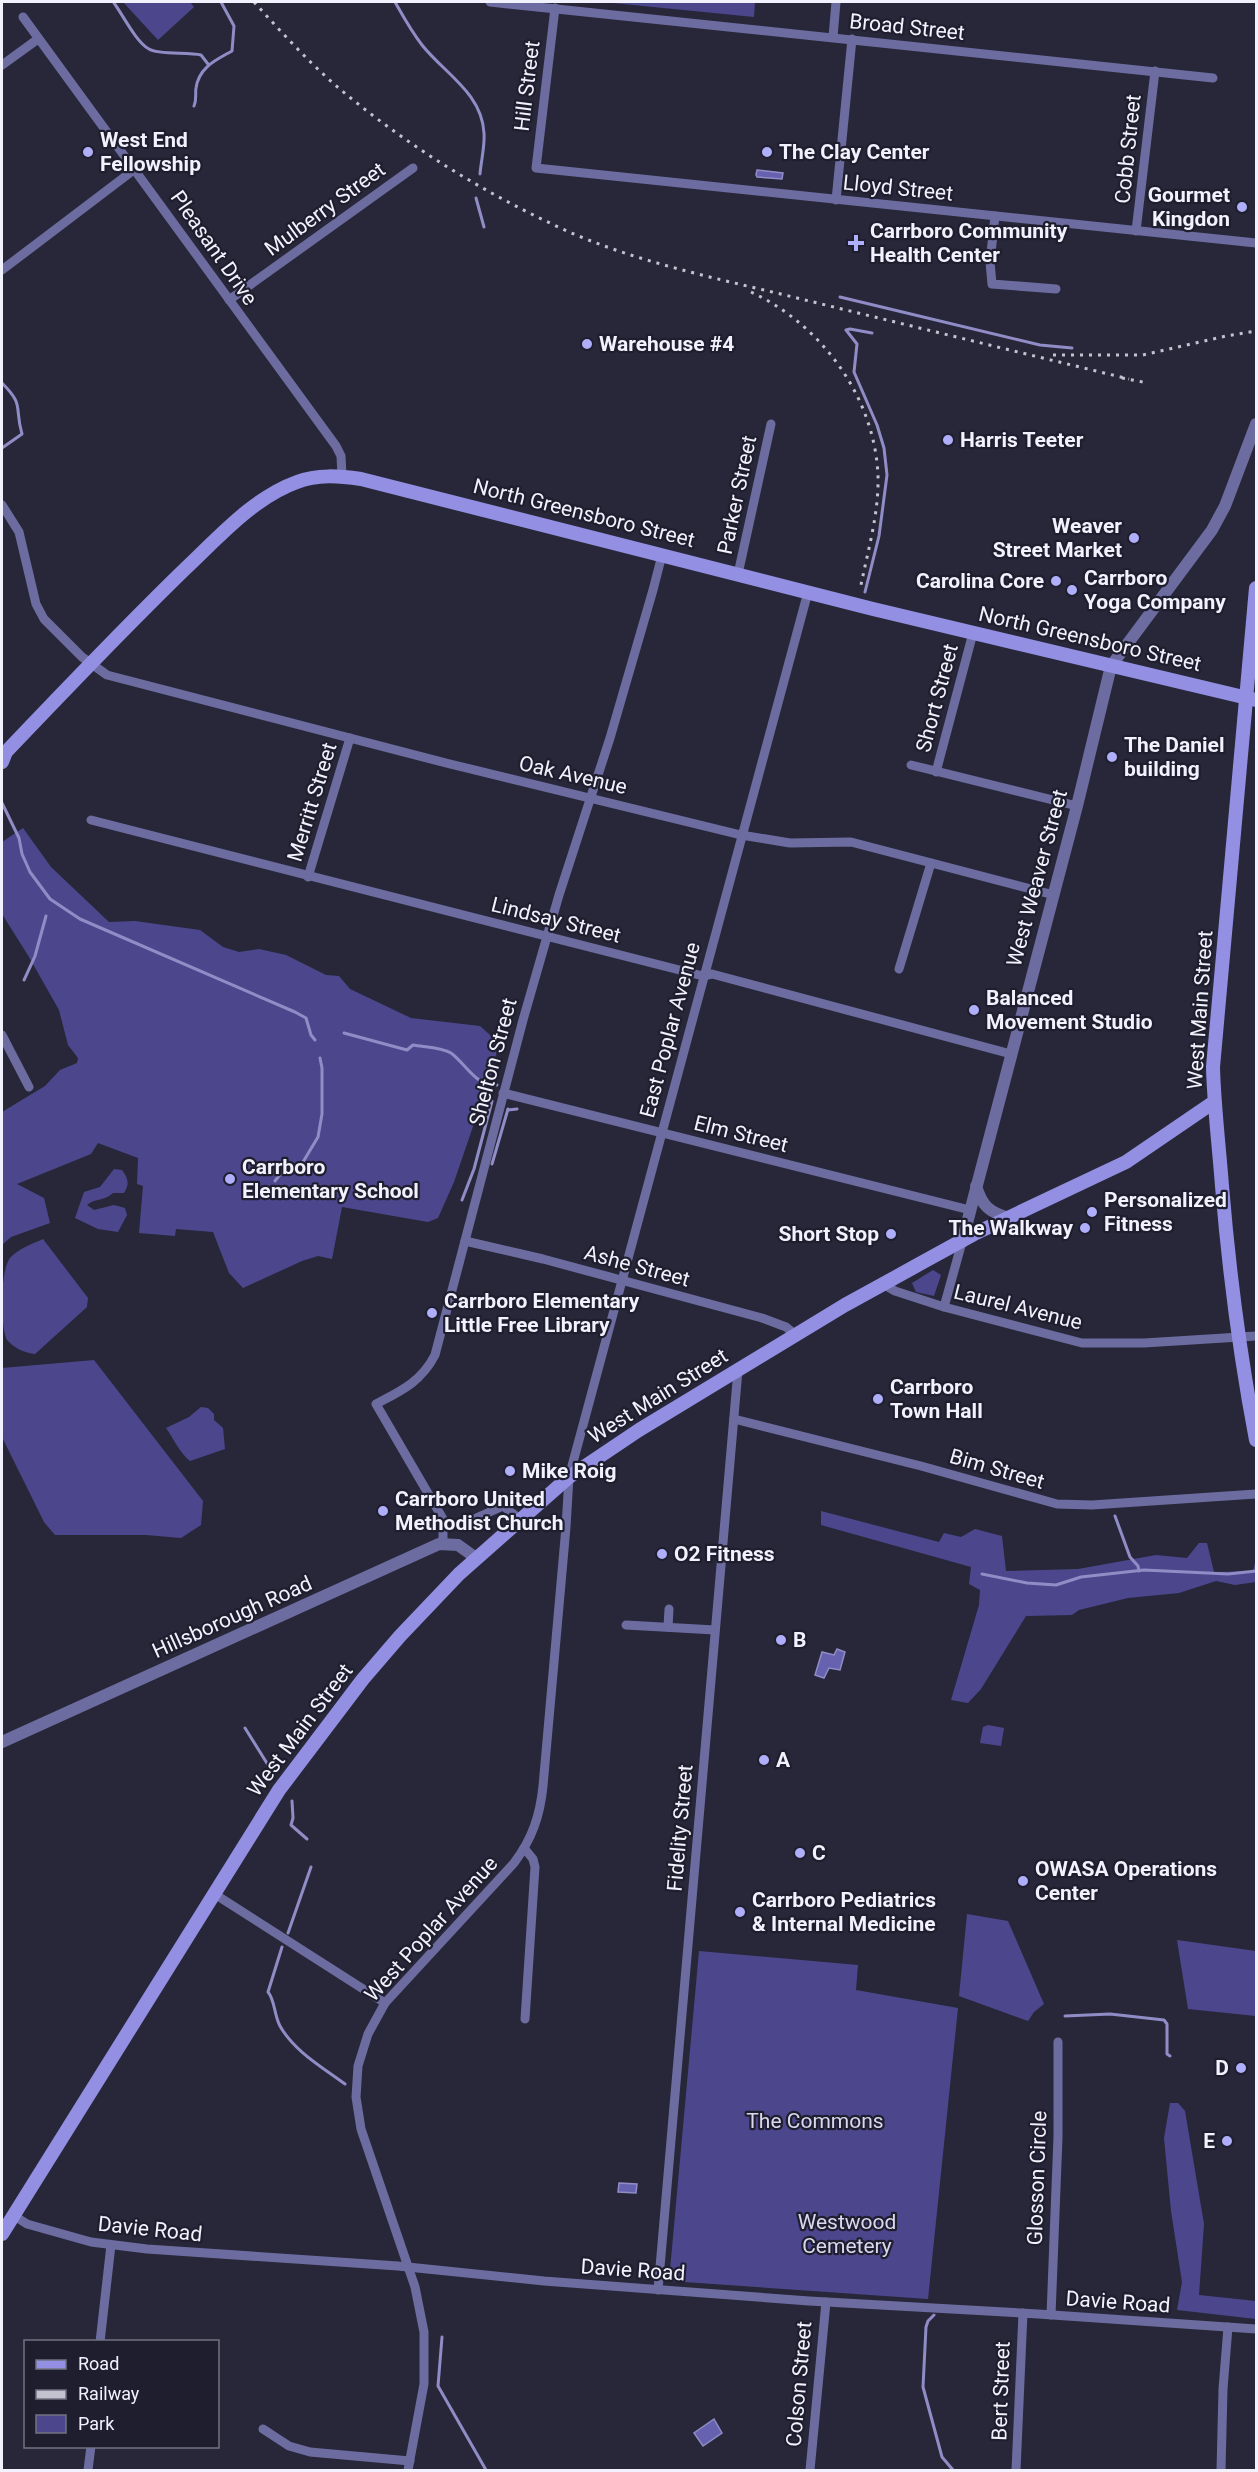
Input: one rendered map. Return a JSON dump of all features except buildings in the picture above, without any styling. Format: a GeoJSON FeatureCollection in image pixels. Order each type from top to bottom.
{"type":"FeatureCollection","features":[{"type":"Feature","properties":{"kind":"main road","name":"North Greensboro Street"},"geometry":{"type":"LineString","coordinates":[[3,756],[149,603],[251,508],[298,481],[342,476],[973,633],[1252,699]]}},
{"type":"Feature","properties":{"kind":"main road","name":"West Main Street"},"geometry":{"type":"LineString","coordinates":[[2,2234],[279,1790],[318,1736],[400,1636],[440,1592],[476,1558],[568,1477],[639,1430],[883,1284],[1009,1218],[1126,1162],[1214,1102],[1215,1039],[1252,699],[1257,588]]}},
{"type":"Feature","properties":{"kind":"main road"},"geometry":{"type":"LineString","coordinates":[[1214,1102],[1228,1261],[1238,1338],[1257,1440]]}},
{"type":"Feature","properties":{"kind":"street","name":"Broad Street"},"geometry":{"type":"LineString","coordinates":[[490,2],[1213,78]]}},
{"type":"Feature","properties":{"kind":"street"},"geometry":{"type":"LineString","coordinates":[[832,37],[836,2]]}},
{"type":"Feature","properties":{"kind":"street","name":"Hill Street"},"geometry":{"type":"LineString","coordinates":[[536,168],[555,8]]}},
{"type":"Feature","properties":{"kind":"street","name":"Pleasant Drive"},"geometry":{"type":"LineString","coordinates":[[23,17],[340,452],[342,476]]}},
{"type":"Feature","properties":{"kind":"street"},"geometry":{"type":"LineString","coordinates":[[2,65],[38,39]]}},
{"type":"Feature","properties":{"kind":"street"},"geometry":{"type":"LineString","coordinates":[[836,200],[852,39]]}},
{"type":"Feature","properties":{"kind":"street","name":"Cobb Street"},"geometry":{"type":"LineString","coordinates":[[1136,231],[1155,71]]}},
{"type":"Feature","properties":{"kind":"street","name":"Mulberry Street"},"geometry":{"type":"LineString","coordinates":[[229,300],[413,168]]}},
{"type":"Feature","properties":{"kind":"street","name":"Lloyd Street"},"geometry":{"type":"LineString","coordinates":[[536,168],[1257,243]]}},
{"type":"Feature","properties":{"kind":"street"},"geometry":{"type":"LineString","coordinates":[[2,270],[135,169]]}},
{"type":"Feature","properties":{"kind":"street"},"geometry":{"type":"LineString","coordinates":[[995,216],[990,262],[993,284],[1056,289]]}},
{"type":"Feature","properties":{"kind":"street","name":"Parker Street"},"geometry":{"type":"LineString","coordinates":[[738,574],[771,424]]}},
{"type":"Feature","properties":{"kind":"street"},"geometry":{"type":"LineString","coordinates":[[1111,666],[1212,530],[1225,506],[1257,424]]}},
{"type":"Feature","properties":{"kind":"street","name":"Oak Avenue"},"geometry":{"type":"LineString","coordinates":[[2,505],[19,532],[36,604],[44,619],[58,635],[91,664],[112,676],[591,799],[741,835],[790,843],[850,842],[1054,895]]}},
{"type":"Feature","properties":{"kind":"street","name":"Shelton Street"},"geometry":{"type":"LineString","coordinates":[[443,1543],[443,1519],[376,1404],[409,1387],[428,1368],[435,1355],[503,1093],[547,937],[654,590],[662,555]]}},
{"type":"Feature","properties":{"kind":"street","name":"East Poplar Avenue"},"geometry":{"type":"LineString","coordinates":[[568,1477],[807,592]]}},
{"type":"Feature","properties":{"kind":"street","name":"Short Street"},"geometry":{"type":"LineString","coordinates":[[936,772],[973,633]]}},
{"type":"Feature","properties":{"kind":"street","name":"West Weaver Street"},"geometry":{"type":"LineString","coordinates":[[944,1307],[1054,895],[1111,666]]}},
{"type":"Feature","properties":{"kind":"street","name":"Merritt Street"},"geometry":{"type":"LineString","coordinates":[[308,877],[350,738]]}},
{"type":"Feature","properties":{"kind":"street"},"geometry":{"type":"LineString","coordinates":[[911,765],[1077,806]]}},
{"type":"Feature","properties":{"kind":"street","name":"Lindsay Street"},"geometry":{"type":"LineString","coordinates":[[91,820],[703,976],[712,974],[1011,1054]]}},
{"type":"Feature","properties":{"kind":"street"},"geometry":{"type":"LineString","coordinates":[[899,969],[931,863]]}},
{"type":"Feature","properties":{"kind":"street"},"geometry":{"type":"LineString","coordinates":[[2,1035],[29,1087]]}},
{"type":"Feature","properties":{"kind":"street","name":"Elm Street"},"geometry":{"type":"LineString","coordinates":[[503,1093],[970,1210]]}},
{"type":"Feature","properties":{"kind":"street"},"geometry":{"type":"LineString","coordinates":[[976,1186],[980,1200],[987,1209],[1009,1218]]}},
{"type":"Feature","properties":{"kind":"street","name":"Ashe Street"},"geometry":{"type":"LineString","coordinates":[[465,1241],[762,1318],[786,1327],[795,1335]]}},
{"type":"Feature","properties":{"kind":"street","name":"Laurel Avenue"},"geometry":{"type":"LineString","coordinates":[[883,1284],[895,1291],[944,1307],[1083,1343],[1144,1343],[1257,1336]]}},
{"type":"Feature","properties":{"kind":"street","name":"Fidelity Street"},"geometry":{"type":"LineString","coordinates":[[658,2290],[738,1370]]}},
{"type":"Feature","properties":{"kind":"street","name":"Bim Street"},"geometry":{"type":"LineString","coordinates":[[734,1419],[921,1466],[1057,1504],[1092,1505],[1257,1494]]}},
{"type":"Feature","properties":{"kind":"street","name":"West Poplar Avenue"},"geometry":{"type":"LineString","coordinates":[[409,2466],[423,2395],[425,2358],[421,2313],[409,2268],[363,2137],[357,2105],[360,2055],[370,2029],[385,2003],[514,1863],[525,1848],[536,1824],[543,1786],[568,1477]]}},
{"type":"Feature","properties":{"kind":"street"},"geometry":{"type":"LineString","coordinates":[[474,1519],[503,1506],[520,1519]]}},
{"type":"Feature","properties":{"kind":"street"},"geometry":{"type":"LineString","coordinates":[[443,1543],[458,1545],[476,1558]]}},
{"type":"Feature","properties":{"kind":"street","name":"Hillsborough Road"},"geometry":{"type":"LineString","coordinates":[[2,1742],[443,1543]]}},
{"type":"Feature","properties":{"kind":"street"},"geometry":{"type":"LineString","coordinates":[[668,1627],[669,1609]]}},
{"type":"Feature","properties":{"kind":"street"},"geometry":{"type":"LineString","coordinates":[[626,1626],[715,1630]]}},
{"type":"Feature","properties":{"kind":"street"},"geometry":{"type":"LineString","coordinates":[[525,1848],[533,1859],[535,1868],[525,2019]]}},
{"type":"Feature","properties":{"kind":"street"},"geometry":{"type":"LineString","coordinates":[[213,1893],[385,2003]]}},
{"type":"Feature","properties":{"kind":"street","name":"Glosson Circle"},"geometry":{"type":"LineString","coordinates":[[1051,2315],[1058,2133],[1058,2043]]}},
{"type":"Feature","properties":{"kind":"street","name":"Davie Road"},"geometry":{"type":"LineString","coordinates":[[13,2215],[27,2224],[48,2230],[111,2245],[147,2249],[409,2268],[658,2290],[1257,2329]]}},
{"type":"Feature","properties":{"kind":"street"},"geometry":{"type":"LineString","coordinates":[[100,2340],[111,2245]]}},
{"type":"Feature","properties":{"kind":"street","name":"Colson Street"},"geometry":{"type":"LineString","coordinates":[[810,2470],[826,2302]]}},
{"type":"Feature","properties":{"kind":"street","name":"Bert Street"},"geometry":{"type":"LineString","coordinates":[[1016,2470],[1023,2313]]}},
{"type":"Feature","properties":{"kind":"street"},"geometry":{"type":"LineString","coordinates":[[1221,2470],[1227,2327]]}},
{"type":"Feature","properties":{"kind":"street"},"geometry":{"type":"LineString","coordinates":[[263,2429],[289,2446],[310,2452],[409,2466]]}},
{"type":"Feature","properties":{"kind":"street"},"geometry":{"type":"LineString","coordinates":[[88,2470],[91,2448]]}},
{"type":"Feature","properties":{"kind":"green space"},"geometry":{"type":"Polygon","coordinates":[[[123,2],[190,2],[194,7],[158,40],[123,2]]]}},
{"type":"Feature","properties":{"kind":"green space"},"geometry":{"type":"Polygon","coordinates":[[[603,2],[755,2],[754,17],[603,2]]]}},
{"type":"Feature","properties":{"kind":"green space"},"geometry":{"type":"Polygon","coordinates":[[[23,828],[51,867],[109,922],[135,921],[200,930],[223,947],[239,952],[259,949],[286,955],[326,975],[339,976],[350,989],[411,1018],[480,1026],[499,1043],[492,1071],[454,1182],[438,1218],[428,1222],[342,1207],[332,1259],[318,1256],[302,1261],[243,1288],[229,1273],[213,1232],[176,1229],[175,1236],[139,1233],[143,1186],[137,1184],[138,1158],[98,1143],[91,1154],[17,1184],[44,1198],[50,1223],[11,1237],[2,1245],[2,1112],[45,1086],[60,1070],[77,1063],[78,1058],[68,1045],[59,1010],[2,914],[2,842],[23,828]]]}},
{"type":"Feature","properties":{"kind":"green space"},"geometry":{"type":"Polygon","coordinates":[[[114,1169],[122,1170],[127,1178],[128,1184],[124,1193],[113,1193],[87,1205],[94,1210],[114,1205],[125,1208],[127,1215],[118,1232],[98,1229],[75,1218],[84,1192],[100,1187],[114,1169]]]}},
{"type":"Feature","properties":{"kind":"green space"},"geometry":{"type":"Polygon","coordinates":[[[43,1239],[88,1298],[87,1307],[35,1354],[20,1350],[7,1340],[3,1324],[2,1299],[4,1274],[10,1258],[21,1249],[43,1239]]]}},
{"type":"Feature","properties":{"kind":"green space"},"geometry":{"type":"Polygon","coordinates":[[[933,1270],[941,1275],[934,1296],[916,1292],[912,1283],[933,1270]]]}},
{"type":"Feature","properties":{"kind":"green space"},"geometry":{"type":"Polygon","coordinates":[[[94,1360],[203,1501],[201,1525],[181,1538],[146,1535],[55,1535],[44,1522],[2,1437],[2,1368],[94,1360]]]}},
{"type":"Feature","properties":{"kind":"green space"},"geometry":{"type":"Polygon","coordinates":[[[201,1407],[208,1408],[214,1414],[214,1420],[223,1428],[225,1449],[190,1461],[166,1428],[189,1417],[201,1407]]]}},
{"type":"Feature","properties":{"kind":"green space"},"geometry":{"type":"Polygon","coordinates":[[[821,1511],[939,1542],[944,1533],[961,1537],[975,1529],[1002,1536],[1006,1571],[1078,1569],[1156,1555],[1187,1558],[1199,1543],[1207,1543],[1214,1572],[1253,1571],[1256,1558],[1256,1582],[1235,1585],[1216,1581],[1179,1593],[1128,1598],[1079,1610],[1072,1615],[1026,1616],[981,1689],[968,1703],[951,1700],[979,1605],[980,1590],[969,1584],[971,1567],[821,1525],[821,1511]]]}},
{"type":"Feature","properties":{"kind":"green space"},"geometry":{"type":"Polygon","coordinates":[[[988,1725],[1004,1728],[1001,1746],[980,1743],[983,1727],[988,1725]]]}},
{"type":"Feature","properties":{"kind":"green space"},"geometry":{"type":"Polygon","coordinates":[[[967,1914],[1008,1921],[1044,2004],[1028,2021],[959,1996],[967,1914]]]}},
{"type":"Feature","properties":{"kind":"green space"},"geometry":{"type":"Polygon","coordinates":[[[1177,1940],[1256,1951],[1256,2016],[1188,2009],[1177,1940]]]}},
{"type":"Feature","properties":{"kind":"green space","name":"The Commons"},"geometry":{"type":"Polygon","coordinates":[[[699,1951],[858,1965],[856,1990],[958,2008],[928,2299],[669,2281],[699,1951]]]}},
{"type":"Feature","properties":{"kind":"green space"},"geometry":{"type":"Polygon","coordinates":[[[1170,2103],[1178,2103],[1185,2111],[1204,2224],[1199,2295],[1256,2301],[1256,2319],[1177,2310],[1182,2282],[1171,2211],[1164,2138],[1170,2103]]]}},
{"type":"Feature","properties":{"kind":"shaded area"},"geometry":{"type":"Polygon","coordinates":[[[757,170],[783,173],[782,179],[757,177],[757,170]]]}},
{"type":"Feature","properties":{"kind":"shaded area"},"geometry":{"type":"Polygon","coordinates":[[[837,1649],[845,1652],[840,1670],[829,1668],[824,1678],[815,1675],[822,1652],[834,1655],[837,1649]]]}},
{"type":"Feature","properties":{"kind":"shaded area"},"geometry":{"type":"Polygon","coordinates":[[[619,2183],[637,2184],[636,2193],[618,2192],[619,2183]]]}},
{"type":"Feature","properties":{"kind":"shaded area"},"geometry":{"type":"Polygon","coordinates":[[[714,2419],[722,2433],[703,2446],[694,2433],[714,2419]]]}},
{"type":"Feature","properties":{"kind":"waterway"},"geometry":{"type":"LineString","coordinates":[[194,106],[196,88],[204,69],[232,51],[234,26],[221,2]]}},
{"type":"Feature","properties":{"kind":"waterway"},"geometry":{"type":"LineString","coordinates":[[395,2],[422,45],[460,84],[477,106],[484,133],[480,174]]}},
{"type":"Feature","properties":{"kind":"waterway"},"geometry":{"type":"LineString","coordinates":[[114,3],[144,46],[159,52],[201,55],[208,64]]}},
{"type":"Feature","properties":{"kind":"waterway"},"geometry":{"type":"LineString","coordinates":[[476,198],[484,227]]}},
{"type":"Feature","properties":{"kind":"waterway"},"geometry":{"type":"LineString","coordinates":[[840,297],[1040,345],[1072,348]]}},
{"type":"Feature","properties":{"kind":"waterway"},"geometry":{"type":"LineString","coordinates":[[865,592],[879,536],[887,475],[884,448],[877,425],[854,372],[857,344],[846,330],[872,333]]}},
{"type":"Feature","properties":{"kind":"waterway"},"geometry":{"type":"LineString","coordinates":[[2,383],[14,397],[18,407],[22,434],[2,448]]}},
{"type":"Feature","properties":{"kind":"waterway"},"geometry":{"type":"LineString","coordinates":[[2,803],[19,838],[22,854],[30,872],[50,899],[80,919],[295,1012],[306,1018],[311,1035],[315,1040]]}},
{"type":"Feature","properties":{"kind":"waterway"},"geometry":{"type":"LineString","coordinates":[[24,980],[35,956],[46,916]]}},
{"type":"Feature","properties":{"kind":"waterway"},"geometry":{"type":"LineString","coordinates":[[344,1033],[407,1050],[413,1045],[443,1050],[451,1053],[477,1079],[490,1085],[497,1085]]}},
{"type":"Feature","properties":{"kind":"waterway"},"geometry":{"type":"LineString","coordinates":[[275,1181],[282,1172],[303,1162],[318,1137],[322,1114],[320,1058]]}},
{"type":"Feature","properties":{"kind":"waterway"},"geometry":{"type":"LineString","coordinates":[[462,1200],[474,1169],[492,1101]]}},
{"type":"Feature","properties":{"kind":"waterway"},"geometry":{"type":"LineString","coordinates":[[492,1164],[508,1109]]}},
{"type":"Feature","properties":{"kind":"waterway"},"geometry":{"type":"LineString","coordinates":[[508,1110],[517,1109]]}},
{"type":"Feature","properties":{"kind":"waterway"},"geometry":{"type":"LineString","coordinates":[[1115,1516],[1130,1557],[1138,1566],[1139,1571]]}},
{"type":"Feature","properties":{"kind":"waterway"},"geometry":{"type":"LineString","coordinates":[[982,1574],[1027,1583],[1056,1585],[1081,1577],[1144,1570],[1228,1574],[1256,1571]]}},
{"type":"Feature","properties":{"kind":"waterway"},"geometry":{"type":"LineString","coordinates":[[245,1728],[273,1773]]}},
{"type":"Feature","properties":{"kind":"waterway"},"geometry":{"type":"LineString","coordinates":[[292,1801],[291,1825],[307,1839]]}},
{"type":"Feature","properties":{"kind":"waterway"},"geometry":{"type":"LineString","coordinates":[[288,1933],[311,1867]]}},
{"type":"Feature","properties":{"kind":"waterway"},"geometry":{"type":"LineString","coordinates":[[282,1947],[268,1992],[280,2026],[301,2051],[345,2084]]}},
{"type":"Feature","properties":{"kind":"waterway"},"geometry":{"type":"LineString","coordinates":[[1065,2016],[1110,2014],[1164,2020],[1167,2024],[1167,2054],[1170,2056]]}},
{"type":"Feature","properties":{"kind":"waterway"},"geometry":{"type":"LineString","coordinates":[[934,2315],[926,2327],[923,2387],[942,2457],[953,2470]]}},
{"type":"Feature","properties":{"kind":"waterway"},"geometry":{"type":"LineString","coordinates":[[442,2337],[438,2386],[486,2470]]}},
{"type":"Feature","properties":{"kind":"railway"},"geometry":{"type":"LineString","coordinates":[[254,2],[322,73],[372,115],[425,153],[480,187],[567,231],[622,252],[680,269],[1129,379]]}},
{"type":"Feature","properties":{"kind":"railway"},"geometry":{"type":"LineString","coordinates":[[751,292],[777,306],[822,344],[840,367],[867,419],[875,447],[878,490],[873,531],[861,585]]}},
{"type":"Feature","properties":{"kind":"railway"},"geometry":{"type":"LineString","coordinates":[[1053,355],[1143,355],[1256,331]]}},
{"type":"Feature","properties":{"kind":"railway"},"geometry":{"type":"LineString","coordinates":[[1122,378],[1148,383]]}},
{"type":"Feature","properties":{"kind":"place","name":"West End Fellowship"},"geometry":{"type":"Point","coordinates":[88,152]}},
{"type":"Feature","properties":{"kind":"place","name":"The Clay Center"},"geometry":{"type":"Point","coordinates":[767,152]}},
{"type":"Feature","properties":{"kind":"place","name":"Gourmet Kingdon"},"geometry":{"type":"Point","coordinates":[1242,207]}},
{"type":"Feature","properties":{"kind":"place","name":"Carrboro Community Health Center"},"geometry":{"type":"Point","coordinates":[856,243]}},
{"type":"Feature","properties":{"kind":"place","name":"Warehouse #4"},"geometry":{"type":"Point","coordinates":[587,344]}},
{"type":"Feature","properties":{"kind":"place","name":"Harris Teeter"},"geometry":{"type":"Point","coordinates":[948,440]}},
{"type":"Feature","properties":{"kind":"place","name":"Weaver Street Market"},"geometry":{"type":"Point","coordinates":[1134,538]}},
{"type":"Feature","properties":{"kind":"place","name":"Carolina Core"},"geometry":{"type":"Point","coordinates":[1056,581]}},
{"type":"Feature","properties":{"kind":"place","name":"Carrboro Yoga Company"},"geometry":{"type":"Point","coordinates":[1072,590]}},
{"type":"Feature","properties":{"kind":"place","name":"The Daniel building"},"geometry":{"type":"Point","coordinates":[1112,757]}},
{"type":"Feature","properties":{"kind":"place","name":"Balanced Movement Studio"},"geometry":{"type":"Point","coordinates":[974,1010]}},
{"type":"Feature","properties":{"kind":"place","name":"Carrboro Elementary School"},"geometry":{"type":"Point","coordinates":[230,1179]}},
{"type":"Feature","properties":{"kind":"place","name":"Personalized Fitness"},"geometry":{"type":"Point","coordinates":[1092,1212]}},
{"type":"Feature","properties":{"kind":"place","name":"The Walkway"},"geometry":{"type":"Point","coordinates":[1085,1228]}},
{"type":"Feature","properties":{"kind":"place","name":"Short Stop"},"geometry":{"type":"Point","coordinates":[891,1234]}},
{"type":"Feature","properties":{"kind":"place","name":"Carrboro Elementary Little Free Library"},"geometry":{"type":"Point","coordinates":[432,1313]}},
{"type":"Feature","properties":{"kind":"place","name":"Carrboro Town Hall"},"geometry":{"type":"Point","coordinates":[878,1399]}},
{"type":"Feature","properties":{"kind":"place","name":"Mike Roig"},"geometry":{"type":"Point","coordinates":[510,1471]}},
{"type":"Feature","properties":{"kind":"place","name":"Carrboro United Methodist Church"},"geometry":{"type":"Point","coordinates":[383,1511]}},
{"type":"Feature","properties":{"kind":"place","name":"O2 Fitness"},"geometry":{"type":"Point","coordinates":[662,1554]}},
{"type":"Feature","properties":{"kind":"place","name":"B"},"geometry":{"type":"Point","coordinates":[781,1640]}},
{"type":"Feature","properties":{"kind":"place","name":"A"},"geometry":{"type":"Point","coordinates":[764,1760]}},
{"type":"Feature","properties":{"kind":"place","name":"C"},"geometry":{"type":"Point","coordinates":[800,1853]}},
{"type":"Feature","properties":{"kind":"place","name":"OWASA Operations Center"},"geometry":{"type":"Point","coordinates":[1023,1881]}},
{"type":"Feature","properties":{"kind":"place","name":"Carrboro Pediatrics & Internal Medicine"},"geometry":{"type":"Point","coordinates":[740,1912]}},
{"type":"Feature","properties":{"kind":"place","name":"D"},"geometry":{"type":"Point","coordinates":[1241,2068]}},
{"type":"Feature","properties":{"kind":"place","name":"E"},"geometry":{"type":"Point","coordinates":[1227,2141]}},
{"type":"Feature","properties":{"kind":"park label","name":"Westwood Cemetery"},"geometry":{"type":"Point","coordinates":[847,2234]}}]}
